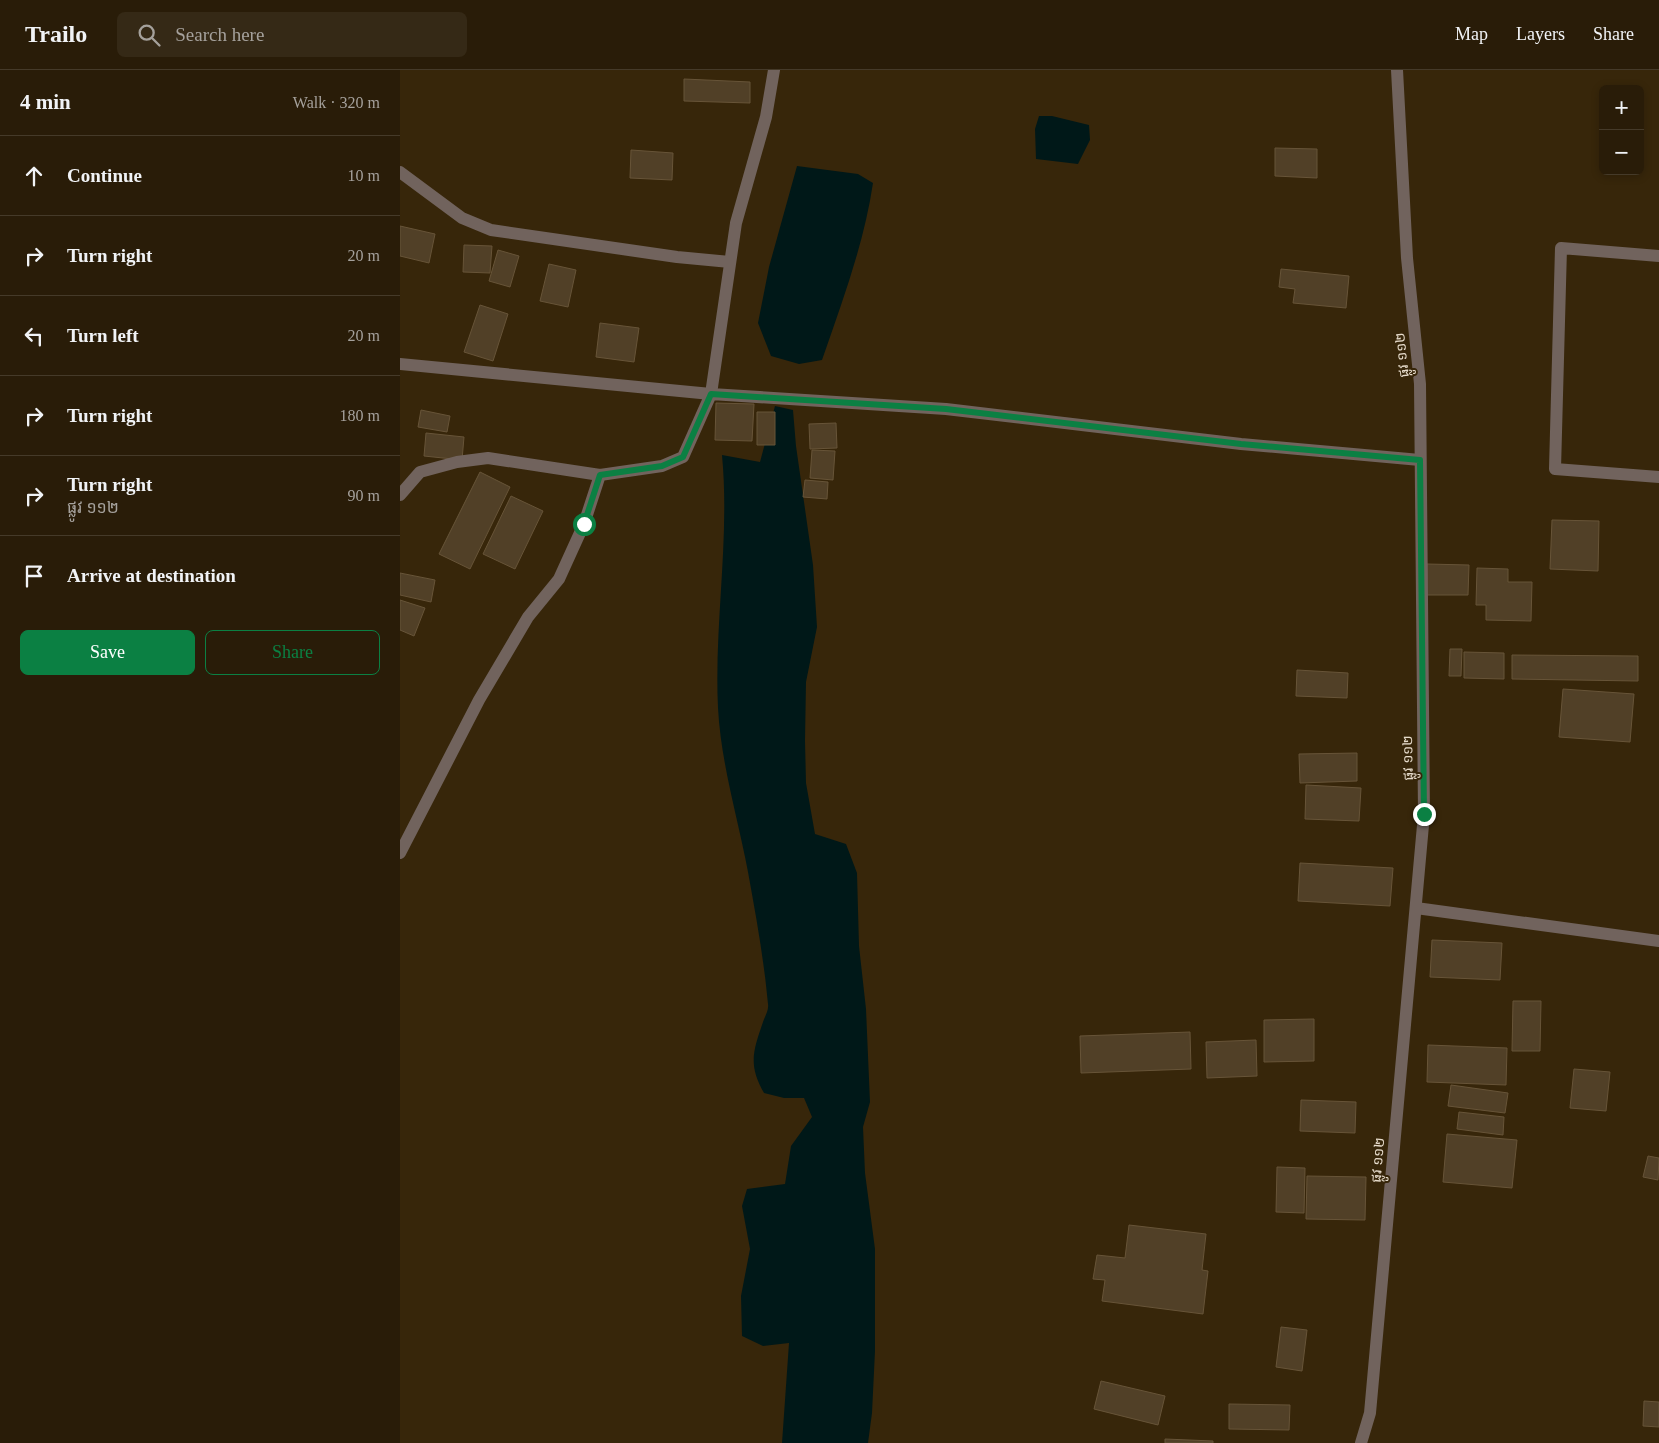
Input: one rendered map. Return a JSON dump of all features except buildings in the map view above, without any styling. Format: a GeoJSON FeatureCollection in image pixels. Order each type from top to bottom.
{"type":"FeatureCollection","features":[{"type":"Feature","properties":{"kind":"street"},"geometry":{"type":"LineString","coordinates":[[400,496],[420,472],[457,462],[488,458],[600,475],[662,466],[683,457],[711,394],[722,330],[736,223],[766,117],[774,70]]}},
{"type":"Feature","properties":{"kind":"street","name":"ផ្លូវ ១១២"},"geometry":{"type":"LineString","coordinates":[[1361,1443],[1370,1413],[1424,814],[1420,384],[1407,258],[1397,70]]}},
{"type":"Feature","properties":{"kind":"street"},"geometry":{"type":"LineString","coordinates":[[400,172],[462,218],[491,230],[677,257],[730,262]]}},
{"type":"Feature","properties":{"kind":"street"},"geometry":{"type":"LineString","coordinates":[[1659,256],[1561,248],[1555,469],[1659,477]]}},
{"type":"Feature","properties":{"kind":"street"},"geometry":{"type":"LineString","coordinates":[[400,364],[711,394],[946,409],[1241,444],[1420,460]]}},
{"type":"Feature","properties":{"kind":"street"},"geometry":{"type":"LineString","coordinates":[[400,853],[479,700],[528,618],[559,579],[584,524],[600,475]]}},
{"type":"Feature","properties":{"kind":"street"},"geometry":{"type":"LineString","coordinates":[[1416,908],[1659,942]]}},
{"type":"Feature","properties":{"kind":"water"},"geometry":{"type":"Polygon","coordinates":[[[1039,116],[1052,116],[1089,125],[1090,140],[1078,164],[1036,159],[1035,129],[1039,116]]]}},
{"type":"Feature","properties":{"kind":"water"},"geometry":{"type":"Polygon","coordinates":[[[797,166],[858,174],[873,183],[858,251],[822,360],[799,364],[771,356],[758,323],[769,267],[797,166]]]}},
{"type":"Feature","properties":{"kind":"water"},"geometry":{"type":"Polygon","coordinates":[[[775,406],[793,410],[796,446],[813,565],[817,627],[806,682],[806,783],[815,834],[846,844],[857,873],[859,946],[866,1009],[870,1102],[863,1127],[865,1173],[875,1249],[875,1351],[872,1413],[868,1443],[782,1443],[789,1343],[763,1346],[742,1336],[741,1296],[750,1249],[742,1206],[747,1189],[785,1184],[791,1146],[812,1117],[804,1098],[784,1098],[764,1093],[754,1066],[755,1050],[768,1004],[760,938],[730,791],[718,708],[717,676],[724,518],[722,455],[760,462],[775,406]]]}},
{"type":"Feature","properties":{"kind":"route"},"geometry":{"type":"LineString","coordinates":[[584,524],[600,475],[662,466],[683,457],[711,394],[946,409],[1241,444],[1420,460],[1424,814]]}}]}
